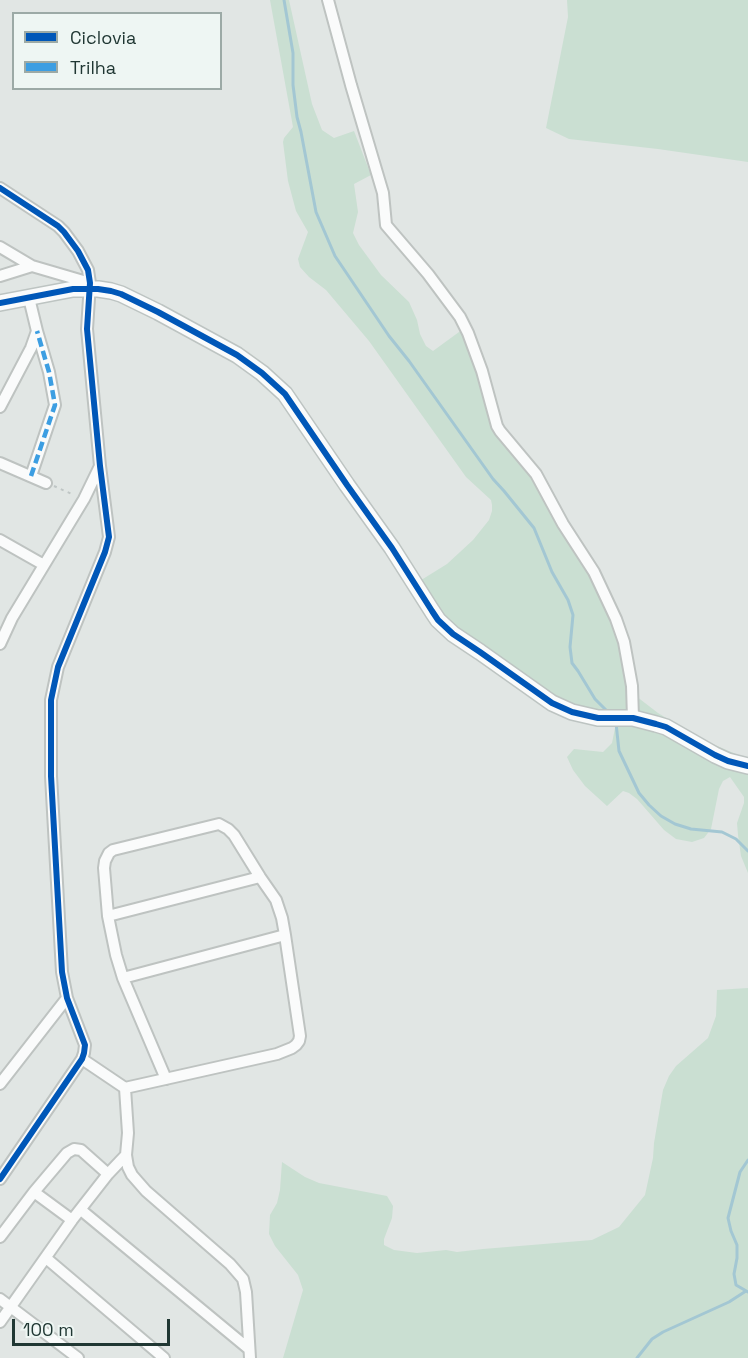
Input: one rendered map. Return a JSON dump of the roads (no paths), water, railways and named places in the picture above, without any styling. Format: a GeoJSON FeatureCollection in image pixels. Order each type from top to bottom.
{"type":"FeatureCollection","features":[{"type":"Feature","properties":{"kind":"street"},"geometry":{"type":"LineString","coordinates":[[328,0],[383,194],[386,225],[428,274],[459,317],[468,333],[482,371],[497,426],[536,474],[594,572],[624,642],[632,686],[633,718]]}},
{"type":"Feature","properties":{"kind":"street"},"geometry":{"type":"LineString","coordinates":[[0,188],[58,226],[72,243],[88,270],[90,286],[87,329],[108,529],[108,542],[58,667],[51,700],[51,776],[63,983],[85,1045],[82,1059],[0,1179]]}},
{"type":"Feature","properties":{"kind":"street"},"geometry":{"type":"LineString","coordinates":[[0,246],[32,266],[121,294],[237,355],[262,372],[291,403],[346,485],[393,548],[438,620],[453,634],[552,703],[572,712],[598,718],[633,718],[666,728],[715,755],[748,766]]}},
{"type":"Feature","properties":{"kind":"street"},"geometry":{"type":"LineString","coordinates":[[0,276],[32,266]]}},
{"type":"Feature","properties":{"kind":"street"},"geometry":{"type":"LineString","coordinates":[[0,303],[90,286]]}},
{"type":"Feature","properties":{"kind":"street"},"geometry":{"type":"LineString","coordinates":[[29,298],[49,372],[55,405],[31,476]]}},
{"type":"Feature","properties":{"kind":"street"},"geometry":{"type":"LineString","coordinates":[[0,407],[31,348],[37,331]]}},
{"type":"Feature","properties":{"kind":"street"},"geometry":{"type":"LineString","coordinates":[[0,463],[46,483]]}},
{"type":"Feature","properties":{"kind":"street"},"geometry":{"type":"LineString","coordinates":[[0,644],[12,618],[84,499],[100,466]]}},
{"type":"Feature","properties":{"kind":"street"},"geometry":{"type":"LineString","coordinates":[[0,540],[44,565]]}},
{"type":"Feature","properties":{"kind":"street"},"geometry":{"type":"LineString","coordinates":[[82,1059],[125,1088],[166,1079],[277,1054],[296,1045],[299,1041],[285,935],[276,900],[234,835],[228,828],[219,824],[125,847],[109,853],[105,861],[108,916],[116,955],[123,978],[166,1079]]}},
{"type":"Feature","properties":{"kind":"street"},"geometry":{"type":"LineString","coordinates":[[108,916],[260,877]]}},
{"type":"Feature","properties":{"kind":"street"},"geometry":{"type":"LineString","coordinates":[[123,978],[285,935]]}},
{"type":"Feature","properties":{"kind":"street"},"geometry":{"type":"LineString","coordinates":[[0,1084],[67,998]]}},
{"type":"Feature","properties":{"kind":"street"},"geometry":{"type":"LineString","coordinates":[[125,1088],[128,1167],[138,1183],[230,1264],[243,1279],[246,1292],[249,1353]]}},
{"type":"Feature","properties":{"kind":"street"},"geometry":{"type":"LineString","coordinates":[[0,1237],[67,1153],[74,1149],[81,1150],[108,1174]]}},
{"type":"Feature","properties":{"kind":"street"},"geometry":{"type":"LineString","coordinates":[[0,1322],[72,1220],[126,1155]]}},
{"type":"Feature","properties":{"kind":"street"},"geometry":{"type":"LineString","coordinates":[[34,1192],[72,1220]]}},
{"type":"Feature","properties":{"kind":"street"},"geometry":{"type":"LineString","coordinates":[[81,1210],[249,1353]]}},
{"type":"Feature","properties":{"kind":"street"},"geometry":{"type":"LineString","coordinates":[[46,1258],[164,1358]]}},
{"type":"Feature","properties":{"kind":"street"},"geometry":{"type":"LineString","coordinates":[[0,1299],[78,1358]]}},
{"type":"Feature","properties":{"kind":"waterway"},"geometry":{"type":"LineString","coordinates":[[284,0],[293,53],[293,85],[297,117],[316,212],[335,256],[389,336],[493,479],[534,528],[573,615],[570,647],[572,663],[595,699],[606,710]]}},
{"type":"Feature","properties":{"kind":"waterway"},"geometry":{"type":"LineString","coordinates":[[616,723],[619,751],[639,793],[649,805],[661,816],[675,824],[691,829],[722,832],[736,839],[748,851]]}},
{"type":"Feature","properties":{"kind":"waterway"},"geometry":{"type":"LineString","coordinates":[[748,1160],[740,1172],[728,1218],[737,1245],[734,1274],[736,1285],[748,1292]]}},
{"type":"Feature","properties":{"kind":"waterway"},"geometry":{"type":"LineString","coordinates":[[637,1358],[652,1339],[663,1332],[729,1302],[746,1291]]}}]}
